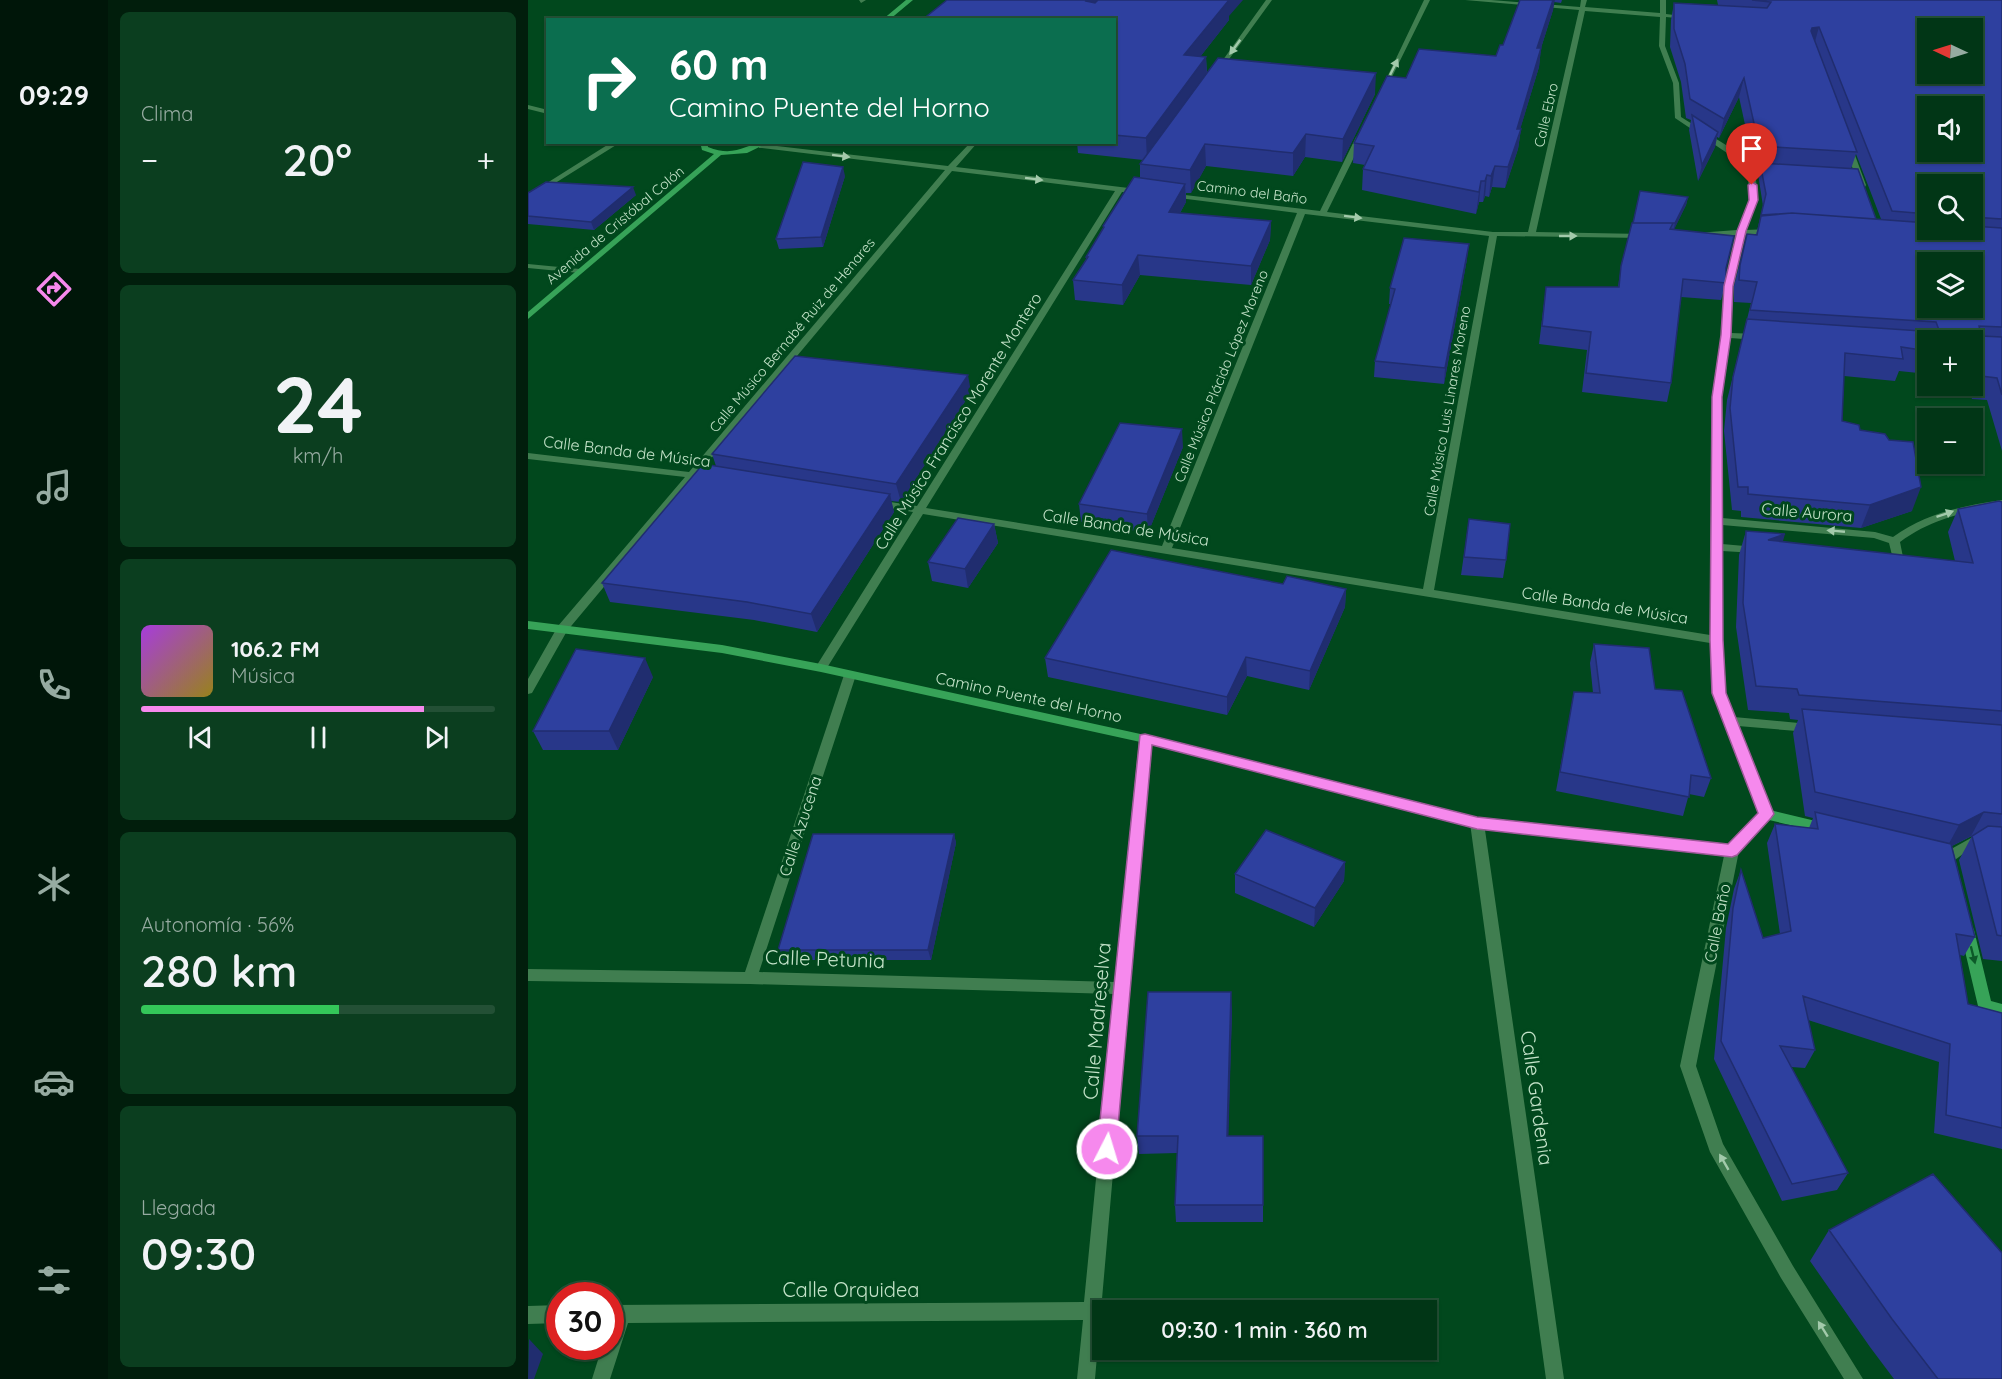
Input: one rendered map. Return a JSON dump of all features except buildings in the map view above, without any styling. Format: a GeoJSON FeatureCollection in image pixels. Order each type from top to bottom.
{"type":"FeatureCollection","features":[{"type":"Feature","properties":{"kind":"street"},"geometry":{"type":"LineString","coordinates":[[887,18],[909,0]]}},
{"type":"Feature","properties":{"kind":"street"},"geometry":{"type":"LineString","coordinates":[[1214,76],[1269,0]]}},
{"type":"Feature","properties":{"kind":"street"},"geometry":{"type":"LineString","coordinates":[[1380,96],[1427,0]]}},
{"type":"Feature","properties":{"kind":"street"},"geometry":{"type":"LineString","coordinates":[[1468,0],[1695,17]]}},
{"type":"Feature","properties":{"kind":"street","name":"Calle Ebro"},"geometry":{"type":"LineString","coordinates":[[1531,236],[1584,0]]}},
{"type":"Feature","properties":{"kind":"street"},"geometry":{"type":"LineString","coordinates":[[1663,0],[1662,46],[1676,83],[1678,118],[1738,158],[1751,170],[1763,171]]}},
{"type":"Feature","properties":{"kind":"street"},"geometry":{"type":"LineString","coordinates":[[528,107],[546,112]]}},
{"type":"Feature","properties":{"kind":"street"},"geometry":{"type":"LineString","coordinates":[[1322,214],[1364,128]]}},
{"type":"Feature","properties":{"kind":"street"},"geometry":{"type":"LineString","coordinates":[[1843,134],[1866,197]]}},
{"type":"Feature","properties":{"kind":"street"},"geometry":{"type":"LineString","coordinates":[[528,198],[615,144]]}},
{"type":"Feature","properties":{"kind":"street"},"geometry":{"type":"LineString","coordinates":[[704,144],[705,148],[719,153],[741,153],[764,144],[1154,193]]}},
{"type":"Feature","properties":{"kind":"street","name":"Calle Músico Bernabé Ruiz de Henares"},"geometry":{"type":"LineString","coordinates":[[528,690],[562,629],[691,474],[973,144]]}},
{"type":"Feature","properties":{"kind":"street","name":"Avenida de Cristóbal Colón"},"geometry":{"type":"LineString","coordinates":[[528,316],[719,153]]}},
{"type":"Feature","properties":{"kind":"street"},"geometry":{"type":"LineString","coordinates":[[1751,170],[1754,200],[1741,231],[1728,286],[1726,335],[1717,397],[1716,640],[1719,693],[1766,814]]}},
{"type":"Feature","properties":{"kind":"street"},"geometry":{"type":"LineString","coordinates":[[1847,176],[1859,177]]}},
{"type":"Feature","properties":{"kind":"street"},"geometry":{"type":"LineString","coordinates":[[1132,191],[1138,181]]}},
{"type":"Feature","properties":{"kind":"street","name":"Calle Músico Francisco Morente Montero"},"geometry":{"type":"LineString","coordinates":[[821,668],[1120,189]]}},
{"type":"Feature","properties":{"kind":"street","name":"Camino del Baño"},"geometry":{"type":"LineString","coordinates":[[1166,195],[1493,234],[1656,236]]}},
{"type":"Feature","properties":{"kind":"street","name":"Calle Músico Plácido López Moreno"},"geometry":{"type":"LineString","coordinates":[[1165,550],[1302,211]]}},
{"type":"Feature","properties":{"kind":"street"},"geometry":{"type":"LineString","coordinates":[[1689,236],[1786,230]]}},
{"type":"Feature","properties":{"kind":"street","name":"Calle Músico Luis Linares Moreno"},"geometry":{"type":"LineString","coordinates":[[1428,594],[1493,234]]}},
{"type":"Feature","properties":{"kind":"street"},"geometry":{"type":"LineString","coordinates":[[528,266],[580,271]]}},
{"type":"Feature","properties":{"kind":"street"},"geometry":{"type":"LineString","coordinates":[[1726,335],[1774,338]]}},
{"type":"Feature","properties":{"kind":"street","name":"Calle Banda de Música"},"geometry":{"type":"LineString","coordinates":[[528,456],[726,480]]}},
{"type":"Feature","properties":{"kind":"street","name":"Calle Banda de Música"},"geometry":{"type":"LineString","coordinates":[[863,501],[1716,640]]}},
{"type":"Feature","properties":{"kind":"street"},"geometry":{"type":"LineString","coordinates":[[1880,562],[1898,557],[1894,541],[1916,524],[1957,510],[2002,503]]}},
{"type":"Feature","properties":{"kind":"street","name":"Calle Aurora"},"geometry":{"type":"LineString","coordinates":[[1716,520],[1875,535],[1894,541]]}},
{"type":"Feature","properties":{"kind":"street"},"geometry":{"type":"LineString","coordinates":[[1716,547],[1763,551]]}},
{"type":"Feature","properties":{"kind":"street","name":"Camino Puente del Horno"},"geometry":{"type":"LineString","coordinates":[[528,625],[722,649],[821,668],[1145,739],[1477,823],[1732,851]]}},
{"type":"Feature","properties":{"kind":"street","name":"Calle Azucena"},"geometry":{"type":"LineString","coordinates":[[750,978],[850,675]]}},
{"type":"Feature","properties":{"kind":"street"},"geometry":{"type":"LineString","coordinates":[[1730,721],[1824,729]]}},
{"type":"Feature","properties":{"kind":"street","name":"Calle Madreselva"},"geometry":{"type":"LineString","coordinates":[[1093,1300],[1145,739]]}},
{"type":"Feature","properties":{"kind":"street"},"geometry":{"type":"LineString","coordinates":[[1766,814],[1835,830]]}},
{"type":"Feature","properties":{"kind":"street"},"geometry":{"type":"LineString","coordinates":[[1732,851],[1766,814]]}},
{"type":"Feature","properties":{"kind":"street","name":"Calle Gardenia"},"geometry":{"type":"LineString","coordinates":[[1477,823],[1555,1379]]}},
{"type":"Feature","properties":{"kind":"street"},"geometry":{"type":"LineString","coordinates":[[1946,860],[1971,843],[2002,846]]}},
{"type":"Feature","properties":{"kind":"street","name":"Calle Baño"},"geometry":{"type":"LineString","coordinates":[[1732,851],[1689,1066],[1716,1147],[1787,1272],[1854,1379]]}},
{"type":"Feature","properties":{"kind":"street"},"geometry":{"type":"LineString","coordinates":[[1963,914],[1985,1006],[2002,1010]]}},
{"type":"Feature","properties":{"kind":"street","name":"Calle Petunia"},"geometry":{"type":"LineString","coordinates":[[528,975],[750,978],[1121,988]]}},
{"type":"Feature","properties":{"kind":"street","name":"Calle Madreselva"},"geometry":{"type":"LineString","coordinates":[[1086,1379],[1092,1311]]}},
{"type":"Feature","properties":{"kind":"street","name":"Calle Orquidea"},"geometry":{"type":"LineString","coordinates":[[624,1314],[1092,1311]]}},
{"type":"Feature","properties":{"kind":"street"},"geometry":{"type":"LineString","coordinates":[[528,1315],[546,1314]]}},
{"type":"Feature","properties":{"kind":"street"},"geometry":{"type":"LineString","coordinates":[[601,1379],[605,1360]]}},
{"type":"Feature","properties":{"kind":"route"},"geometry":{"type":"LineString","coordinates":[[1107,1149],[1145,739],[1477,823],[1732,851],[1766,814],[1719,693],[1716,640],[1717,397],[1726,335],[1728,286],[1741,231],[1754,200],[1752,185]]}}]}
